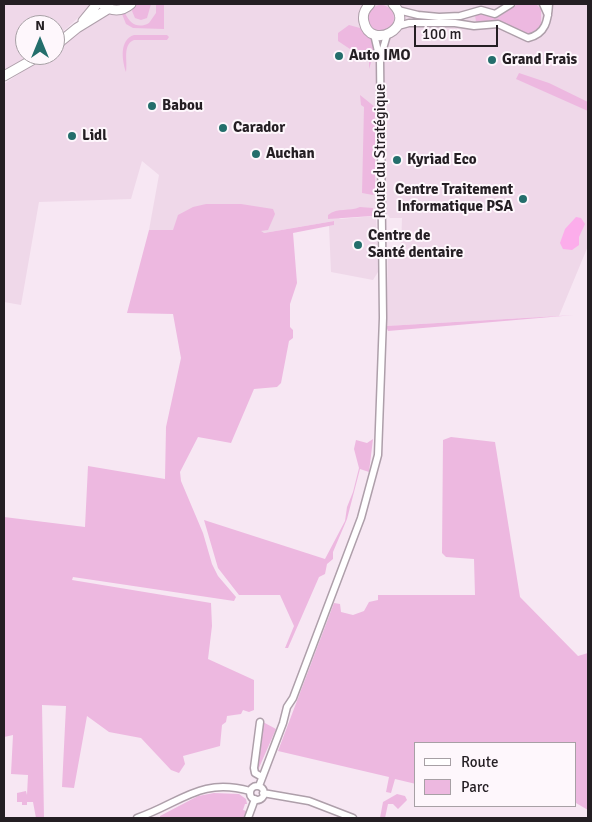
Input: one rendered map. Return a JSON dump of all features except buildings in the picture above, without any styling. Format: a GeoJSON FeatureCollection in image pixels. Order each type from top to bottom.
{"type":"FeatureCollection","features":[{"type":"Feature","properties":{"kind":"main road"},"geometry":{"type":"LineString","coordinates":[[77,28],[97,4]]}},
{"type":"Feature","properties":{"kind":"main road"},"geometry":{"type":"LineString","coordinates":[[65,38],[105,6],[122,10],[131,4]]}},
{"type":"Feature","properties":{"kind":"main road"},"geometry":{"type":"LineString","coordinates":[[370,4],[365,10],[363,19],[366,28],[374,34],[388,35],[398,26],[396,7]]}},
{"type":"Feature","properties":{"kind":"main road"},"geometry":{"type":"LineString","coordinates":[[4,76],[23,65]]}},
{"type":"Feature","properties":{"kind":"street"},"geometry":{"type":"LineString","coordinates":[[396,7],[418,15],[439,17],[460,16],[481,10],[496,14],[512,4]]}},
{"type":"Feature","properties":{"kind":"street"},"geometry":{"type":"LineString","coordinates":[[543,4],[548,16]]}},
{"type":"Feature","properties":{"kind":"street"},"geometry":{"type":"LineString","coordinates":[[398,26],[409,23],[454,23],[474,26],[498,24],[528,38],[540,32],[546,25],[549,4]]}},
{"type":"Feature","properties":{"kind":"street","name":"Route du Stratégique"},"geometry":{"type":"LineString","coordinates":[[259,786],[284,716],[294,698],[361,518],[372,480],[373,467],[378,455],[382,396],[382,242],[380,60],[374,34]]}},
{"type":"Feature","properties":{"kind":"street","name":"Route du Stratégique"},"geometry":{"type":"LineString","coordinates":[[380,60],[388,35]]}},
{"type":"Feature","properties":{"kind":"street"},"geometry":{"type":"LineString","coordinates":[[260,722],[254,768],[255,773],[262,777]]}},
{"type":"Feature","properties":{"kind":"street"},"geometry":{"type":"LineString","coordinates":[[250,791],[259,786],[264,793],[309,802],[353,818]]}},
{"type":"Feature","properties":{"kind":"street"},"geometry":{"type":"LineString","coordinates":[[137,818],[192,792],[210,787],[233,787],[250,791]]}},
{"type":"Feature","properties":{"kind":"street"},"geometry":{"type":"LineString","coordinates":[[250,791],[251,796],[255,799]]}},
{"type":"Feature","properties":{"kind":"street"},"geometry":{"type":"LineString","coordinates":[[255,799],[260,798],[264,793]]}},
{"type":"Feature","properties":{"kind":"street"},"geometry":{"type":"LineString","coordinates":[[248,818],[255,799]]}},
{"type":"Feature","properties":{"kind":"shaded area"},"geometry":{"type":"Polygon","coordinates":[[[4,4],[588,4],[588,246],[559,316],[386,326],[388,249],[392,246],[401,249],[402,218],[390,218],[385,211],[354,210],[339,219],[376,216],[378,272],[373,280],[331,272],[329,226],[334,225],[334,221],[264,233],[149,230],[159,175],[142,161],[131,199],[39,202],[21,305],[4,302],[4,84],[32,65],[65,65],[65,42],[87,26],[92,5],[65,30],[65,15],[15,15],[15,65],[4,71],[4,4]]]}},
{"type":"Feature","properties":{"kind":"shaded area"},"geometry":{"type":"Polygon","coordinates":[[[576,217],[581,218],[585,224],[579,237],[579,245],[572,250],[563,249],[560,243],[565,229],[576,217]]]}},
{"type":"Feature","properties":{"kind":"green space"},"geometry":{"type":"Polygon","coordinates":[[[134,4],[151,4],[147,18],[141,20],[135,18],[132,11],[134,4]]]}},
{"type":"Feature","properties":{"kind":"green space"},"geometry":{"type":"Polygon","coordinates":[[[156,4],[164,4],[164,29],[133,28],[126,24],[122,14],[125,13],[132,23],[141,26],[149,23],[156,13],[156,4]]]}},
{"type":"Feature","properties":{"kind":"green space"},"geometry":{"type":"Polygon","coordinates":[[[518,4],[536,4],[541,9],[541,26],[532,34],[519,31],[494,20],[481,24],[476,22],[475,15],[478,13],[497,18],[518,4]]]}},
{"type":"Feature","properties":{"kind":"green space"},"geometry":{"type":"Polygon","coordinates":[[[381,5],[390,9],[394,18],[390,27],[381,31],[372,27],[368,18],[372,9],[381,5]]]}},
{"type":"Feature","properties":{"kind":"green space"},"geometry":{"type":"Polygon","coordinates":[[[349,25],[360,28],[373,40],[374,53],[369,69],[369,57],[356,53],[338,41],[338,33],[349,25]]]}},
{"type":"Feature","properties":{"kind":"green space"},"geometry":{"type":"Polygon","coordinates":[[[134,35],[167,35],[169,37],[167,40],[134,40],[130,42],[127,49],[126,72],[123,62],[124,46],[126,41],[134,35]]]}},
{"type":"Feature","properties":{"kind":"green space"},"geometry":{"type":"Polygon","coordinates":[[[519,73],[549,83],[588,102],[588,111],[516,79],[519,73]]]}},
{"type":"Feature","properties":{"kind":"green space"},"geometry":{"type":"Polygon","coordinates":[[[360,95],[375,107],[375,193],[373,195],[362,193],[364,107],[361,105],[360,95]]]}},
{"type":"Feature","properties":{"kind":"green space"},"geometry":{"type":"Polygon","coordinates":[[[206,204],[241,204],[273,209],[275,214],[268,230],[261,231],[264,233],[334,221],[334,225],[293,233],[297,283],[290,304],[290,327],[293,330],[293,338],[289,341],[281,383],[277,387],[254,389],[231,443],[198,437],[180,472],[181,481],[203,533],[212,564],[218,576],[236,597],[234,601],[73,577],[72,580],[211,603],[212,626],[208,659],[254,680],[254,710],[249,712],[243,710],[241,714],[227,716],[226,722],[222,725],[220,746],[183,756],[185,764],[179,773],[171,770],[141,738],[109,732],[87,716],[74,788],[62,787],[66,706],[42,705],[44,818],[36,818],[33,802],[27,802],[27,805],[22,805],[22,802],[17,802],[17,793],[26,791],[27,795],[28,775],[11,774],[13,735],[4,737],[4,517],[85,527],[88,466],[165,479],[166,427],[181,358],[173,314],[127,313],[149,230],[173,230],[178,215],[193,207],[206,204]]]}},
{"type":"Feature","properties":{"kind":"green space"},"geometry":{"type":"Polygon","coordinates":[[[360,207],[373,208],[372,216],[328,219],[328,215],[336,211],[360,207]]]}},
{"type":"Feature","properties":{"kind":"green space"},"geometry":{"type":"Polygon","coordinates":[[[574,315],[388,331],[386,326],[559,316],[574,315]]]}},
{"type":"Feature","properties":{"kind":"green space"},"geometry":{"type":"Polygon","coordinates":[[[451,437],[495,442],[520,597],[578,656],[588,653],[588,810],[577,804],[577,742],[414,742],[414,784],[395,779],[391,793],[386,792],[389,777],[278,751],[334,603],[340,604],[341,612],[353,615],[364,611],[369,602],[378,600],[378,595],[475,595],[474,559],[446,557],[442,553],[443,440],[451,437]]]}},
{"type":"Feature","properties":{"kind":"green space"},"geometry":{"type":"Polygon","coordinates":[[[373,439],[369,472],[360,469],[347,519],[333,552],[333,559],[327,564],[325,574],[319,577],[288,648],[285,648],[294,626],[280,595],[239,595],[218,568],[204,520],[325,559],[345,521],[347,507],[353,492],[359,468],[354,449],[356,440],[367,443],[373,439]]]}},
{"type":"Feature","properties":{"kind":"green space"},"geometry":{"type":"Polygon","coordinates":[[[263,722],[276,729],[258,770],[257,767],[263,722]]]}},
{"type":"Feature","properties":{"kind":"green space"},"geometry":{"type":"Polygon","coordinates":[[[214,793],[239,794],[246,799],[247,804],[245,804],[243,810],[247,811],[244,818],[160,818],[160,816],[198,796],[214,793]]]}},
{"type":"Feature","properties":{"kind":"green space"},"geometry":{"type":"Polygon","coordinates":[[[397,794],[405,796],[407,800],[398,809],[393,804],[388,804],[385,818],[380,818],[383,802],[397,794]]]}},
{"type":"Feature","properties":{"kind":"place","name":"Auto IMO"},"geometry":{"type":"Point","coordinates":[339,56]}},
{"type":"Feature","properties":{"kind":"place","name":"Grand Frais"},"geometry":{"type":"Point","coordinates":[492,60]}},
{"type":"Feature","properties":{"kind":"place","name":"Babou"},"geometry":{"type":"Point","coordinates":[152,106]}},
{"type":"Feature","properties":{"kind":"place","name":"Carador"},"geometry":{"type":"Point","coordinates":[223,128]}},
{"type":"Feature","properties":{"kind":"place","name":"Lidl"},"geometry":{"type":"Point","coordinates":[72,136]}},
{"type":"Feature","properties":{"kind":"place","name":"Auchan"},"geometry":{"type":"Point","coordinates":[256,154]}},
{"type":"Feature","properties":{"kind":"place","name":"Kyriad Eco"},"geometry":{"type":"Point","coordinates":[397,160]}},
{"type":"Feature","properties":{"kind":"place","name":"Centre Traitement Informatique PSA"},"geometry":{"type":"Point","coordinates":[523,199]}},
{"type":"Feature","properties":{"kind":"place","name":"Centre de Santé dentaire"},"geometry":{"type":"Point","coordinates":[358,245]}}]}
